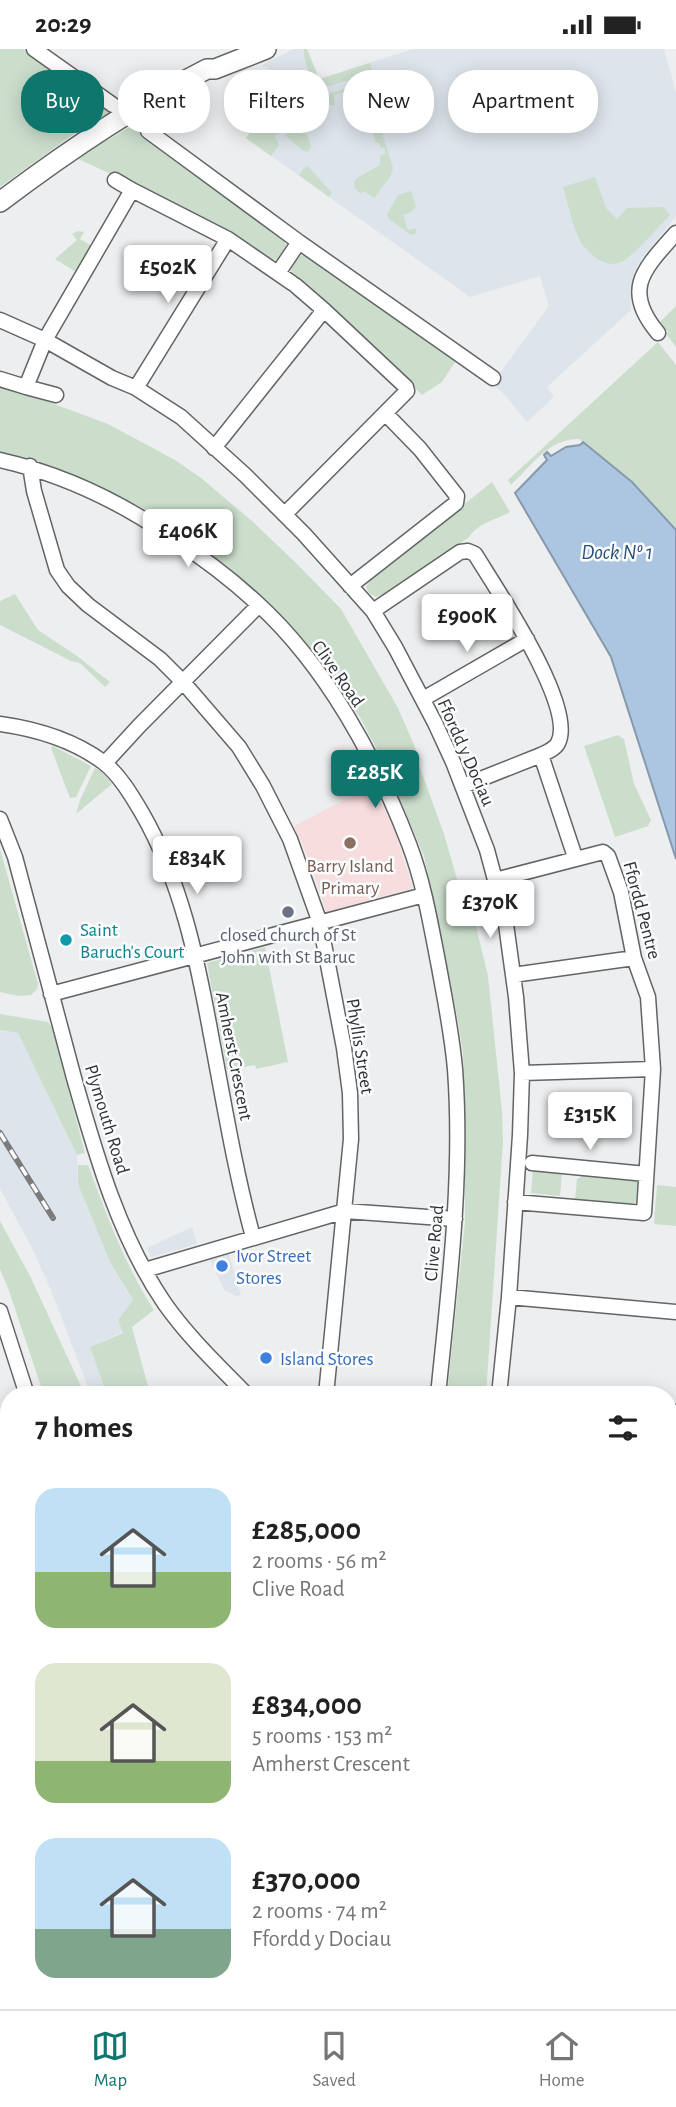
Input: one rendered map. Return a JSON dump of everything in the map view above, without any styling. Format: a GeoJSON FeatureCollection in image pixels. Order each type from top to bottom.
{"type":"FeatureCollection","features":[{"type":"Feature","properties":{"kind":"street"},"geometry":{"type":"LineString","coordinates":[[34,49],[63,70]]}},
{"type":"Feature","properties":{"kind":"street"},"geometry":{"type":"LineString","coordinates":[[207,69],[212,59],[232,49]]}},
{"type":"Feature","properties":{"kind":"street"},"geometry":{"type":"LineString","coordinates":[[0,202],[98,131],[207,69],[215,69],[266,49]]}},
{"type":"Feature","properties":{"kind":"street"},"geometry":{"type":"LineString","coordinates":[[104,99],[113,105]]}},
{"type":"Feature","properties":{"kind":"street"},"geometry":{"type":"LineString","coordinates":[[151,133],[299,242],[493,378]]}},
{"type":"Feature","properties":{"kind":"street"},"geometry":{"type":"LineString","coordinates":[[115,180],[228,239],[294,284],[406,387],[407,391],[285,513]]}},
{"type":"Feature","properties":{"kind":"street"},"geometry":{"type":"LineString","coordinates":[[26,387],[45,340],[132,190]]}},
{"type":"Feature","properties":{"kind":"street"},"geometry":{"type":"LineString","coordinates":[[658,333],[642,311],[639,287],[650,262],[676,233]]}},
{"type":"Feature","properties":{"kind":"street"},"geometry":{"type":"LineString","coordinates":[[136,388],[228,239]]}},
{"type":"Feature","properties":{"kind":"street"},"geometry":{"type":"LineString","coordinates":[[278,273],[299,242]]}},
{"type":"Feature","properties":{"kind":"street"},"geometry":{"type":"LineString","coordinates":[[214,448],[324,310]]}},
{"type":"Feature","properties":{"kind":"street","name":"Ffordd y Dociau"},"geometry":{"type":"LineString","coordinates":[[0,320],[45,340],[112,378],[136,388],[181,417],[285,513],[373,611],[423,699],[463,786],[483,840],[505,917],[513,975],[522,1073],[509,1297],[500,1386]]}},
{"type":"Feature","properties":{"kind":"street"},"geometry":{"type":"LineString","coordinates":[[0,379],[56,395]]}},
{"type":"Feature","properties":{"kind":"street"},"geometry":{"type":"LineString","coordinates":[[350,586],[456,503],[457,496],[450,486],[420,449],[385,413]]}},
{"type":"Feature","properties":{"kind":"street","name":"Clive Road"},"geometry":{"type":"LineString","coordinates":[[0,460],[30,466],[83,486],[137,515],[208,561],[259,605],[307,657],[328,685],[388,796],[410,845],[424,895],[446,1006],[455,1070],[455,1219],[439,1386]]}},
{"type":"Feature","properties":{"kind":"street","name":"Phyllis Street"},"geometry":{"type":"LineString","coordinates":[[30,466],[50,551],[68,586],[88,605],[160,659],[239,747],[263,786],[289,839],[320,923],[344,1048],[350,1093],[351,1139],[327,1386]]}},
{"type":"Feature","properties":{"kind":"street"},"geometry":{"type":"LineString","coordinates":[[373,611],[460,552],[468,551],[475,554],[527,639],[551,688],[561,730],[559,742],[553,749],[541,755],[463,786]]}},
{"type":"Feature","properties":{"kind":"street"},"geometry":{"type":"LineString","coordinates":[[105,763],[259,605]]}},
{"type":"Feature","properties":{"kind":"street"},"geometry":{"type":"LineString","coordinates":[[423,699],[527,639]]}},
{"type":"Feature","properties":{"kind":"street","name":"Amherst Crescent"},"geometry":{"type":"LineString","coordinates":[[0,723],[49,734],[71,743],[105,763],[132,796],[159,842],[179,895],[196,955],[239,1185],[253,1237]]}},
{"type":"Feature","properties":{"kind":"street"},"geometry":{"type":"LineString","coordinates":[[541,755],[575,857]]}},
{"type":"Feature","properties":{"kind":"street","name":"Plymouth Road"},"geometry":{"type":"LineString","coordinates":[[0,819],[15,857],[92,1140],[117,1210],[145,1270],[164,1302],[233,1386]]}},
{"type":"Feature","properties":{"kind":"street","name":"Ffordd Pentre"},"geometry":{"type":"LineString","coordinates":[[495,880],[575,857],[603,852],[608,856],[621,892],[634,958],[648,997],[653,1069],[644,1213],[514,1202]]}},
{"type":"Feature","properties":{"kind":"street"},"geometry":{"type":"LineString","coordinates":[[51,994],[424,895]]}},
{"type":"Feature","properties":{"kind":"street"},"geometry":{"type":"LineString","coordinates":[[513,975],[634,958]]}},
{"type":"Feature","properties":{"kind":"street"},"geometry":{"type":"LineString","coordinates":[[522,1073],[653,1069]]}},
{"type":"Feature","properties":{"kind":"street"},"geometry":{"type":"LineString","coordinates":[[531,1163],[646,1174]]}},
{"type":"Feature","properties":{"kind":"street"},"geometry":{"type":"LineString","coordinates":[[145,1270],[345,1211],[455,1219]]}},
{"type":"Feature","properties":{"kind":"street"},"geometry":{"type":"LineString","coordinates":[[509,1297],[676,1312]]}},
{"type":"Feature","properties":{"kind":"street"},"geometry":{"type":"LineString","coordinates":[[0,1311],[24,1386]]}},
{"type":"Feature","properties":{"kind":"shaded area"},"geometry":{"type":"Polygon","coordinates":[[[294,49],[307,49],[315,70],[269,70],[262,65],[294,49]]]}},
{"type":"Feature","properties":{"kind":"shaded area"},"geometry":{"type":"Polygon","coordinates":[[[413,49],[664,49],[676,93],[676,216],[638,264],[630,288],[631,310],[547,387],[554,397],[527,422],[492,384],[549,306],[540,276],[470,297],[246,138],[250,133],[329,133],[329,76],[343,71],[343,133],[434,133],[434,70],[347,70],[413,49]]]}},
{"type":"Feature","properties":{"kind":"shaded area","name":"Barry Island Primary"},"geometry":{"type":"Polygon","coordinates":[[[373,785],[395,832],[412,885],[410,889],[326,912],[311,864],[294,826],[373,785]]]}},
{"type":"Feature","properties":{"kind":"shaded area"},"geometry":{"type":"Polygon","coordinates":[[[0,1030],[18,1033],[77,1155],[78,1184],[110,1262],[133,1301],[118,1320],[123,1332],[90,1347],[104,1386],[88,1386],[51,1290],[0,1189],[0,1030]]]}},
{"type":"Feature","properties":{"kind":"shaded area"},"geometry":{"type":"Polygon","coordinates":[[[192,1227],[197,1244],[151,1257],[147,1248],[192,1227]]]}},
{"type":"Feature","properties":{"kind":"shaded area","name":"Ivor Street Stores"},"geometry":{"type":"Polygon","coordinates":[[[229,1254],[241,1295],[237,1296],[225,1291],[210,1260],[229,1254]]]}},
{"type":"Feature","properties":{"kind":"green space"},"geometry":{"type":"Polygon","coordinates":[[[0,49],[23,49],[53,70],[21,70],[21,133],[75,133],[0,187],[0,49]]]}},
{"type":"Feature","properties":{"kind":"green space"},"geometry":{"type":"Polygon","coordinates":[[[304,49],[307,49],[315,70],[308,70],[304,49]]]}},
{"type":"Feature","properties":{"kind":"green space"},"geometry":{"type":"Polygon","coordinates":[[[370,63],[372,70],[348,70],[370,63]]]}},
{"type":"Feature","properties":{"kind":"green space"},"geometry":{"type":"Polygon","coordinates":[[[343,71],[343,82],[329,86],[329,76],[343,71]]]}},
{"type":"Feature","properties":{"kind":"green space"},"geometry":{"type":"Polygon","coordinates":[[[343,89],[343,93],[334,95],[333,106],[329,104],[329,93],[343,89]]]}},
{"type":"Feature","properties":{"kind":"green space"},"geometry":{"type":"Polygon","coordinates":[[[119,133],[143,133],[278,231],[275,234],[284,240],[286,245],[278,259],[272,260],[260,252],[258,255],[135,185],[76,158],[103,140],[104,142],[119,133]]]}},
{"type":"Feature","properties":{"kind":"green space"},"geometry":{"type":"Polygon","coordinates":[[[250,133],[276,133],[279,145],[271,156],[246,138],[250,133]]]}},
{"type":"Feature","properties":{"kind":"green space"},"geometry":{"type":"Polygon","coordinates":[[[287,133],[307,133],[311,147],[308,152],[302,150],[286,136],[287,133]]]}},
{"type":"Feature","properties":{"kind":"green space"},"geometry":{"type":"Polygon","coordinates":[[[373,133],[382,133],[393,168],[390,177],[374,198],[364,191],[361,194],[355,189],[354,182],[380,165],[380,156],[386,153],[384,147],[381,148],[379,143],[376,143],[373,133]]]}},
{"type":"Feature","properties":{"kind":"green space"},"geometry":{"type":"Polygon","coordinates":[[[308,166],[332,193],[329,197],[299,175],[308,166]]]}},
{"type":"Feature","properties":{"kind":"green space"},"geometry":{"type":"Polygon","coordinates":[[[595,177],[606,208],[617,219],[627,208],[663,207],[670,215],[635,252],[617,263],[611,264],[598,259],[582,244],[574,227],[563,187],[595,177]]]}},
{"type":"Feature","properties":{"kind":"green space"},"geometry":{"type":"Polygon","coordinates":[[[411,191],[416,207],[403,215],[408,230],[416,228],[416,234],[411,235],[389,219],[387,214],[398,195],[411,191]]]}},
{"type":"Feature","properties":{"kind":"green space"},"geometry":{"type":"Polygon","coordinates":[[[84,232],[80,239],[92,246],[76,272],[55,259],[77,240],[72,234],[84,232]]]}},
{"type":"Feature","properties":{"kind":"green space"},"geometry":{"type":"Polygon","coordinates":[[[311,255],[457,359],[442,382],[422,395],[292,274],[291,269],[300,256],[309,258],[311,255]]]}},
{"type":"Feature","properties":{"kind":"green space"},"geometry":{"type":"Polygon","coordinates":[[[676,306],[676,347],[666,334],[668,332],[659,323],[676,306]]]}},
{"type":"Feature","properties":{"kind":"green space"},"geometry":{"type":"Polygon","coordinates":[[[658,342],[676,365],[676,530],[632,482],[579,439],[568,440],[549,449],[511,485],[508,480],[658,342]]]}},
{"type":"Feature","properties":{"kind":"green space"},"geometry":{"type":"Polygon","coordinates":[[[0,384],[108,424],[175,460],[252,521],[341,609],[398,708],[420,759],[417,760],[444,834],[459,886],[466,885],[488,976],[503,1141],[487,1386],[448,1386],[465,1222],[465,1110],[463,1053],[458,1021],[424,856],[388,771],[361,719],[329,670],[281,618],[200,544],[141,507],[73,475],[0,456],[0,384]]]}},
{"type":"Feature","properties":{"kind":"green space"},"geometry":{"type":"Polygon","coordinates":[[[492,482],[510,512],[478,528],[383,598],[381,595],[376,597],[369,593],[366,587],[371,579],[492,482]]]}},
{"type":"Feature","properties":{"kind":"green space"},"geometry":{"type":"Polygon","coordinates":[[[15,594],[38,630],[110,682],[105,687],[80,663],[0,625],[0,601],[15,594]]]}},
{"type":"Feature","properties":{"kind":"green space"},"geometry":{"type":"Polygon","coordinates":[[[618,735],[624,739],[634,784],[651,820],[648,826],[615,837],[584,746],[618,735]]]}},
{"type":"Feature","properties":{"kind":"green space"},"geometry":{"type":"Polygon","coordinates":[[[53,746],[91,766],[76,797],[70,798],[51,748],[53,746]]]}},
{"type":"Feature","properties":{"kind":"green space"},"geometry":{"type":"Polygon","coordinates":[[[95,768],[112,784],[76,814],[80,800],[95,768]]]}},
{"type":"Feature","properties":{"kind":"green space"},"geometry":{"type":"Polygon","coordinates":[[[0,849],[38,984],[31,995],[18,996],[0,992],[0,849]]]}},
{"type":"Feature","properties":{"kind":"green space"},"geometry":{"type":"Polygon","coordinates":[[[265,947],[288,1062],[256,1069],[255,1065],[227,1070],[207,963],[265,947]]]}},
{"type":"Feature","properties":{"kind":"green space"},"geometry":{"type":"Polygon","coordinates":[[[0,1014],[48,1022],[52,1028],[85,1153],[77,1155],[18,1033],[0,1030],[0,1014]]]}},
{"type":"Feature","properties":{"kind":"green space"},"geometry":{"type":"Polygon","coordinates":[[[78,1165],[88,1165],[125,1258],[154,1310],[132,1327],[148,1386],[104,1386],[90,1347],[123,1333],[118,1320],[133,1300],[110,1262],[78,1184],[78,1165]]]}},
{"type":"Feature","properties":{"kind":"green space"},"geometry":{"type":"Polygon","coordinates":[[[533,1170],[562,1173],[560,1196],[531,1193],[533,1170]]]}},
{"type":"Feature","properties":{"kind":"green space"},"geometry":{"type":"Polygon","coordinates":[[[584,1175],[638,1180],[636,1202],[631,1204],[575,1200],[577,1179],[584,1175]]]}},
{"type":"Feature","properties":{"kind":"green space"},"geometry":{"type":"Polygon","coordinates":[[[657,1185],[676,1187],[676,1226],[654,1224],[657,1185]]]}},
{"type":"Feature","properties":{"kind":"green space"},"geometry":{"type":"Polygon","coordinates":[[[0,1221],[30,1276],[81,1386],[41,1386],[0,1269],[0,1221]]]}},
{"type":"Feature","properties":{"kind":"water","name":"Dock Nº 1"},"geometry":{"type":"Polygon","coordinates":[[[583,442],[632,482],[676,530],[676,859],[611,657],[515,493],[547,460],[544,455],[547,452],[551,456],[566,447],[583,442]]]}},
{"type":"Feature","properties":{"kind":"railway"},"geometry":{"type":"LineString","coordinates":[[0,1133],[53,1218]]}},
{"type":"Feature","properties":{"kind":"place","name":"Barry Island Primary"},"geometry":{"type":"Point","coordinates":[350,843]}},
{"type":"Feature","properties":{"kind":"place","name":"closed church of St John with St Baruc"},"geometry":{"type":"Point","coordinates":[288,912]}},
{"type":"Feature","properties":{"kind":"place","name":"Saint Baruch's Court"},"geometry":{"type":"Point","coordinates":[66,940]}},
{"type":"Feature","properties":{"kind":"place","name":"Ivor Street Stores"},"geometry":{"type":"Point","coordinates":[222,1266]}},
{"type":"Feature","properties":{"kind":"place","name":"Island Stores"},"geometry":{"type":"Point","coordinates":[266,1358]}}]}
